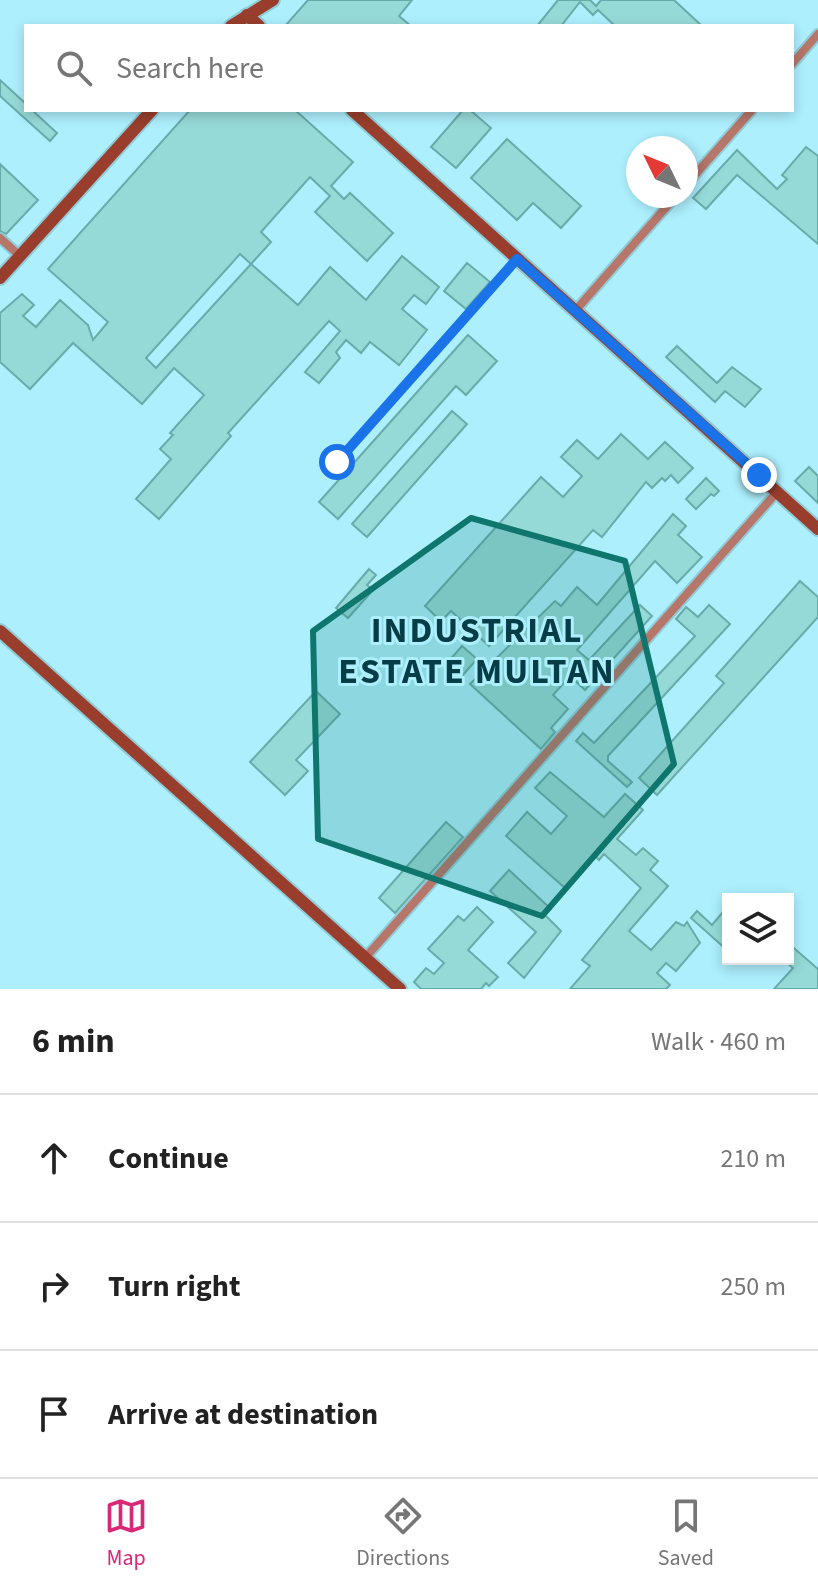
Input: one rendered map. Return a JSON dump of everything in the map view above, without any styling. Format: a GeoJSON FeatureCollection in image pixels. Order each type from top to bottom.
{"type":"FeatureCollection","features":[{"type":"Feature","properties":{"kind":"main road"},"geometry":{"type":"LineString","coordinates":[[247,15],[256,0]]}},
{"type":"Feature","properties":{"kind":"main road"},"geometry":{"type":"LineString","coordinates":[[234,24],[273,0]]}},
{"type":"Feature","properties":{"kind":"main road"},"geometry":{"type":"LineString","coordinates":[[247,15],[257,24]]}},
{"type":"Feature","properties":{"kind":"main road"},"geometry":{"type":"LineString","coordinates":[[0,278],[150,112]]}},
{"type":"Feature","properties":{"kind":"main road"},"geometry":{"type":"LineString","coordinates":[[354,112],[818,529]]}},
{"type":"Feature","properties":{"kind":"main road"},"geometry":{"type":"LineString","coordinates":[[0,631],[400,989]]}},
{"type":"Feature","properties":{"kind":"street"},"geometry":{"type":"LineString","coordinates":[[794,62],[818,34]]}},
{"type":"Feature","properties":{"kind":"street"},"geometry":{"type":"LineString","coordinates":[[698,171],[750,112]]}},
{"type":"Feature","properties":{"kind":"street"},"geometry":{"type":"LineString","coordinates":[[575,311],[665,208]]}},
{"type":"Feature","properties":{"kind":"street"},"geometry":{"type":"LineString","coordinates":[[0,238],[20,256]]}},
{"type":"Feature","properties":{"kind":"street"},"geometry":{"type":"LineString","coordinates":[[365,958],[777,492]]}},
{"type":"Feature","properties":{"kind":"lane"},"geometry":{"type":"LineString","coordinates":[[337,462],[517,259]]}},
{"type":"Feature","properties":{"kind":"highlighted area"},"geometry":{"type":"Polygon","coordinates":[[[471,518],[625,561],[674,764],[542,916],[318,839],[313,631],[471,518]]]}},
{"type":"Feature","properties":{"kind":"building"},"geometry":{"type":"Polygon","coordinates":[[[308,0],[412,0],[399,16],[409,24],[287,24],[308,0]]]}},
{"type":"Feature","properties":{"kind":"building"},"geometry":{"type":"Polygon","coordinates":[[[558,0],[590,0],[596,6],[601,0],[674,0],[700,24],[613,24],[598,10],[593,15],[580,2],[563,24],[539,24],[558,0]]]}},
{"type":"Feature","properties":{"kind":"building"},"geometry":{"type":"Polygon","coordinates":[[[0,80],[24,102],[24,112],[34,112],[57,133],[50,141],[0,96],[0,80]]]}},
{"type":"Feature","properties":{"kind":"building"},"geometry":{"type":"Polygon","coordinates":[[[188,112],[297,112],[353,162],[331,186],[344,199],[350,193],[393,233],[367,261],[315,212],[330,196],[310,177],[261,232],[271,242],[251,264],[298,305],[330,267],[366,300],[402,256],[439,287],[426,304],[414,295],[402,309],[427,330],[399,365],[370,342],[361,353],[346,340],[336,352],[340,358],[319,383],[305,372],[340,331],[329,321],[228,433],[231,436],[159,519],[136,499],[171,459],[160,449],[173,435],[170,433],[204,395],[174,368],[142,404],[73,343],[30,389],[0,362],[0,313],[22,294],[34,305],[23,316],[36,327],[60,300],[88,325],[93,340],[108,322],[48,269],[188,112]],[[240,254],[146,358],[156,368],[251,264],[240,254]]]}},
{"type":"Feature","properties":{"kind":"building"},"geometry":{"type":"Polygon","coordinates":[[[461,112],[472,112],[491,128],[456,168],[431,147],[461,112]]]}},
{"type":"Feature","properties":{"kind":"building"},"geometry":{"type":"Polygon","coordinates":[[[507,139],[581,206],[561,228],[533,203],[517,220],[471,178],[507,139]]]}},
{"type":"Feature","properties":{"kind":"building"},"geometry":{"type":"Polygon","coordinates":[[[806,147],[818,156],[818,244],[737,175],[706,209],[698,202],[698,193],[737,150],[777,189],[787,179],[782,175],[806,147]]]}},
{"type":"Feature","properties":{"kind":"building"},"geometry":{"type":"Polygon","coordinates":[[[0,164],[38,200],[6,234],[0,231],[0,164]]]}},
{"type":"Feature","properties":{"kind":"building"},"geometry":{"type":"Polygon","coordinates":[[[467,263],[490,282],[466,309],[444,291],[467,263]]]}},
{"type":"Feature","properties":{"kind":"building"},"geometry":{"type":"Polygon","coordinates":[[[468,335],[497,361],[466,395],[456,386],[338,519],[319,502],[468,335]]]}},
{"type":"Feature","properties":{"kind":"building"},"geometry":{"type":"Polygon","coordinates":[[[677,346],[717,383],[732,367],[761,389],[745,407],[725,391],[715,402],[666,357],[677,346]]]}},
{"type":"Feature","properties":{"kind":"building"},"geometry":{"type":"Polygon","coordinates":[[[452,411],[467,424],[367,537],[352,524],[452,411]]]}},
{"type":"Feature","properties":{"kind":"building"},"geometry":{"type":"Polygon","coordinates":[[[621,434],[648,459],[665,442],[693,468],[678,483],[671,475],[665,481],[662,478],[652,488],[646,482],[602,537],[593,530],[489,646],[451,611],[441,621],[425,606],[541,477],[563,497],[582,476],[561,457],[577,440],[598,459],[621,434]]]}},
{"type":"Feature","properties":{"kind":"building"},"geometry":{"type":"Polygon","coordinates":[[[809,467],[818,476],[818,503],[795,481],[809,467]]]}},
{"type":"Feature","properties":{"kind":"building"},"geometry":{"type":"Polygon","coordinates":[[[706,478],[719,491],[714,496],[711,494],[696,509],[686,499],[706,478]]]}},
{"type":"Feature","properties":{"kind":"building"},"geometry":{"type":"Polygon","coordinates":[[[673,514],[686,526],[678,535],[702,557],[677,583],[655,561],[577,650],[589,660],[640,605],[652,616],[585,690],[570,676],[553,695],[568,709],[551,728],[555,732],[541,749],[470,684],[555,601],[561,606],[577,587],[597,605],[673,514]]]}},
{"type":"Feature","properties":{"kind":"building"},"geometry":{"type":"Polygon","coordinates":[[[369,569],[376,575],[367,585],[373,590],[348,618],[336,608],[369,569]]]}},
{"type":"Feature","properties":{"kind":"building"},"geometry":{"type":"Polygon","coordinates":[[[800,581],[818,597],[818,617],[657,795],[639,778],[724,683],[716,676],[800,581]]]}},
{"type":"Feature","properties":{"kind":"building"},"geometry":{"type":"Polygon","coordinates":[[[709,605],[730,624],[608,756],[608,761],[632,782],[627,787],[576,741],[583,733],[594,743],[695,636],[676,619],[686,607],[698,617],[709,605]]]}},
{"type":"Feature","properties":{"kind":"building"},"geometry":{"type":"Polygon","coordinates":[[[462,646],[477,659],[462,676],[448,662],[462,646]]]}},
{"type":"Feature","properties":{"kind":"building"},"geometry":{"type":"Polygon","coordinates":[[[316,691],[340,714],[296,760],[308,771],[285,795],[250,762],[316,691]]]}},
{"type":"Feature","properties":{"kind":"building"},"geometry":{"type":"Polygon","coordinates":[[[550,772],[604,817],[625,794],[643,810],[617,839],[636,855],[643,848],[658,861],[650,870],[668,886],[629,931],[651,950],[676,922],[684,926],[687,922],[700,943],[676,971],[666,963],[657,973],[670,985],[666,989],[570,989],[590,966],[582,960],[641,888],[604,854],[599,860],[594,855],[565,888],[506,836],[527,812],[551,834],[567,816],[535,788],[550,772]]]}},
{"type":"Feature","properties":{"kind":"building"},"geometry":{"type":"Polygon","coordinates":[[[446,822],[463,837],[395,913],[379,898],[446,822]]]}},
{"type":"Feature","properties":{"kind":"building"},"geometry":{"type":"Polygon","coordinates":[[[509,870],[551,909],[545,915],[561,931],[524,978],[508,963],[536,932],[490,891],[509,870]]]}},
{"type":"Feature","properties":{"kind":"building"},"geometry":{"type":"Polygon","coordinates":[[[477,907],[493,922],[468,950],[498,977],[481,989],[421,989],[414,982],[426,968],[434,974],[444,963],[428,949],[458,916],[464,921],[477,907]]]}},
{"type":"Feature","properties":{"kind":"building"},"geometry":{"type":"Polygon","coordinates":[[[697,911],[712,925],[722,913],[722,946],[691,918],[697,911]]]}},
{"type":"Feature","properties":{"kind":"building"},"geometry":{"type":"Polygon","coordinates":[[[794,948],[818,969],[818,989],[774,989],[793,968],[789,965],[794,965],[794,948]]]}},
{"type":"Feature","properties":{"kind":"district","name":"INDUSTRIAL ESTATE MULTAN"},"geometry":{"type":"Point","coordinates":[477,650]}},
{"type":"Feature","properties":{"kind":"route"},"geometry":{"type":"LineString","coordinates":[[337,462],[517,259],[759,475]]}}]}
